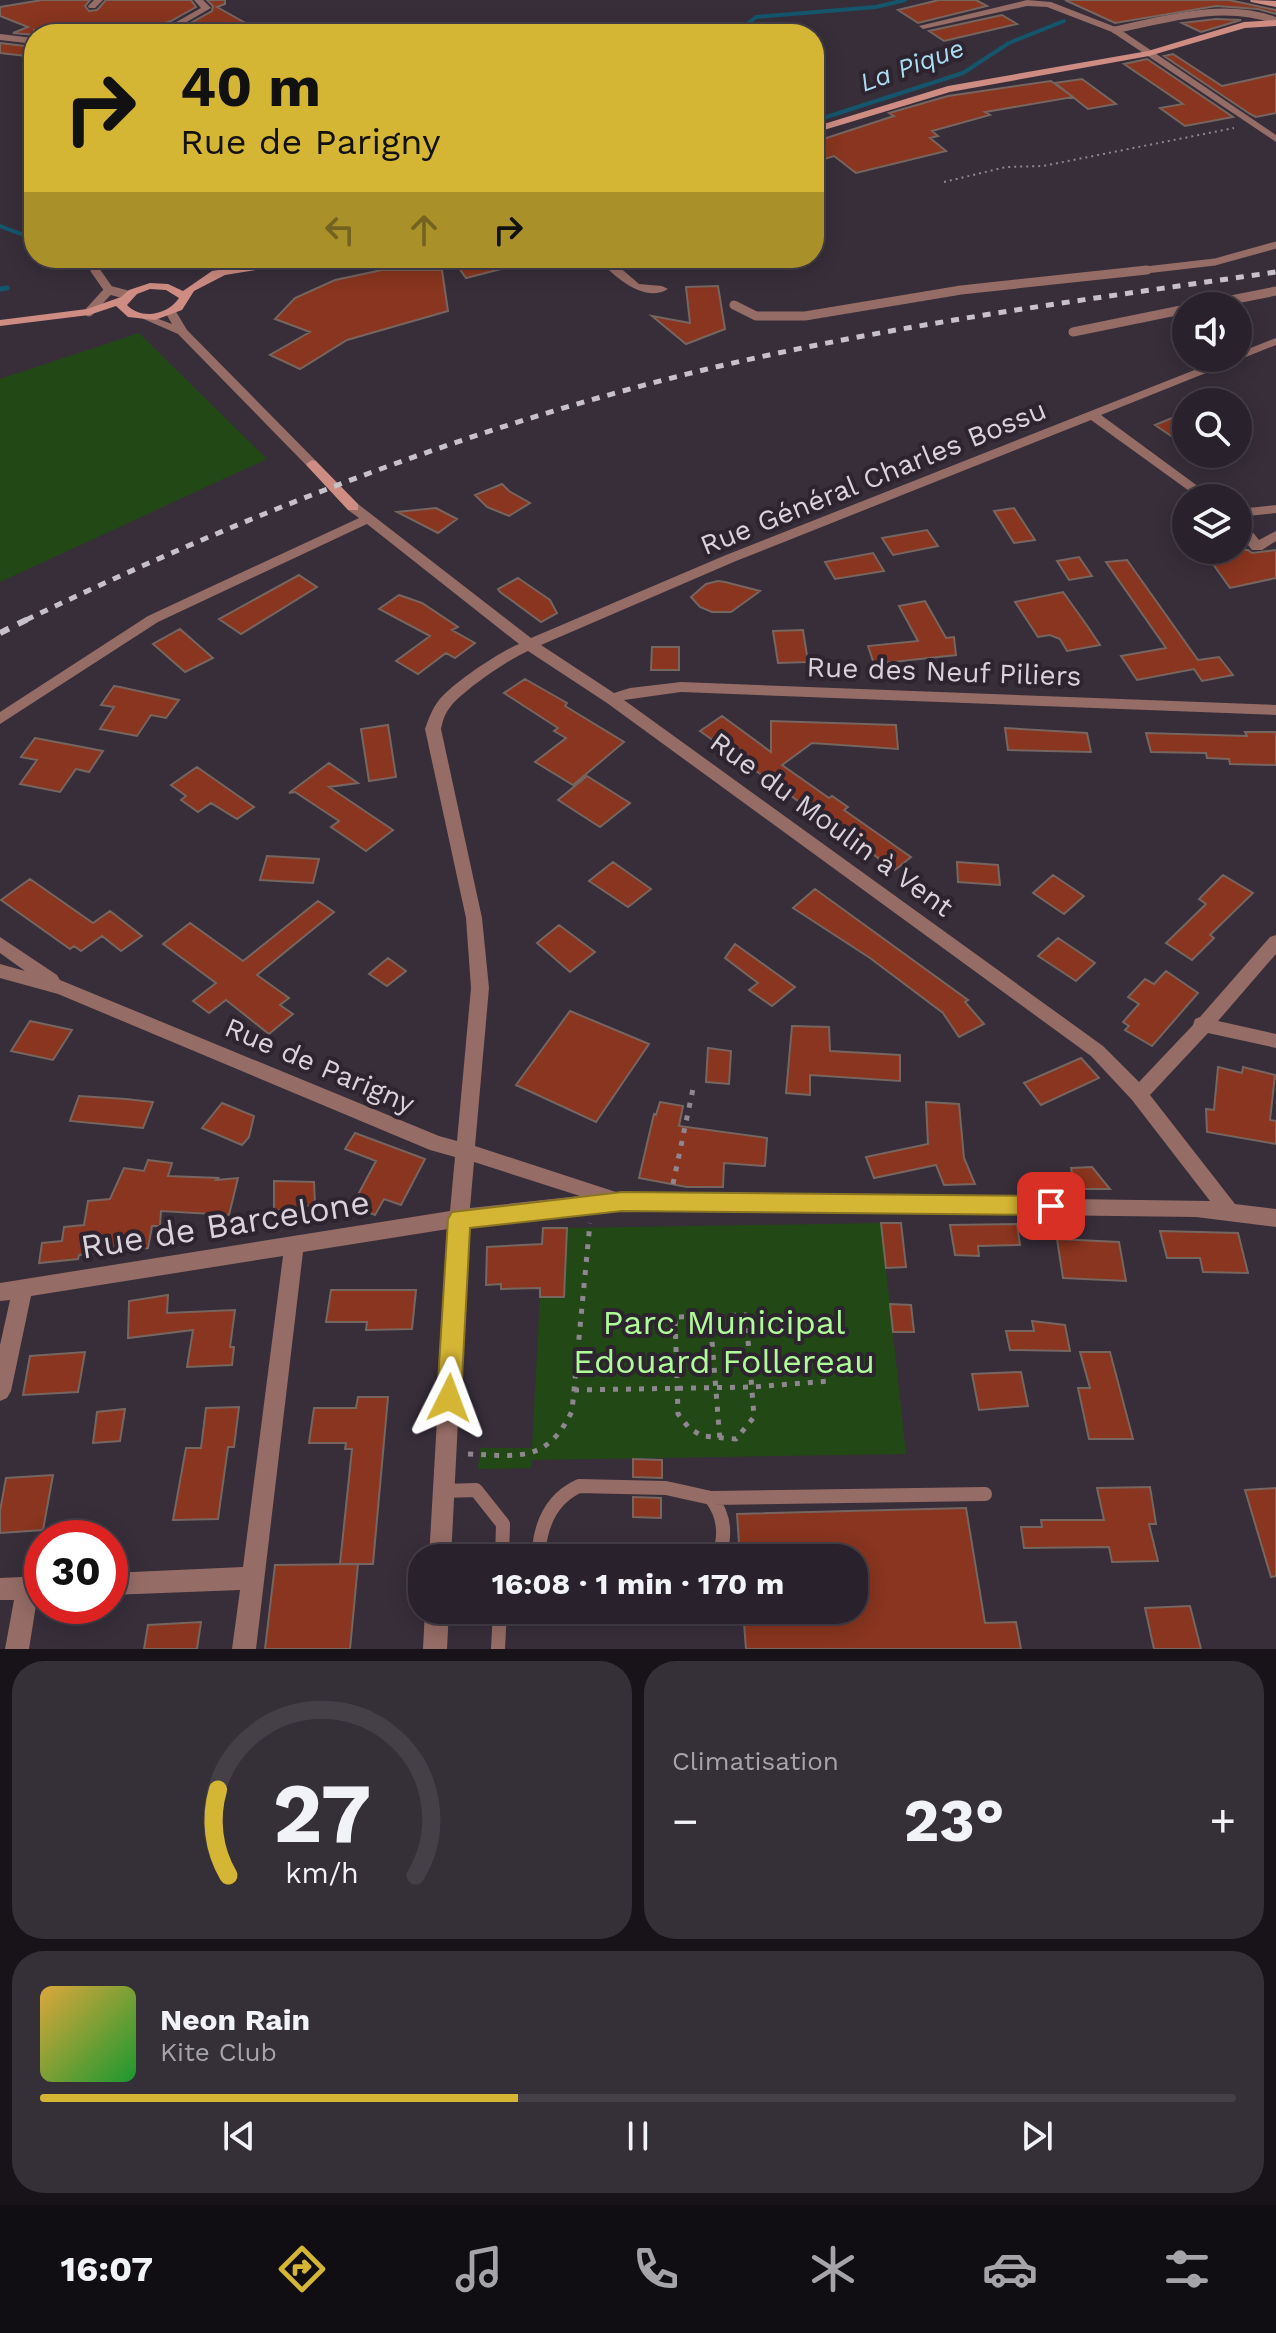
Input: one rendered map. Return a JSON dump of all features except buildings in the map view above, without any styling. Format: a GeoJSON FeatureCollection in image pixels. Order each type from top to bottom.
{"type":"FeatureCollection","features":[{"type":"Feature","properties":{"kind":"street"},"geometry":{"type":"LineString","coordinates":[[177,24],[207,8],[198,0]]}},
{"type":"Feature","properties":{"kind":"street"},"geometry":{"type":"LineString","coordinates":[[1254,0],[1276,4]]}},
{"type":"Feature","properties":{"kind":"street"},"geometry":{"type":"LineString","coordinates":[[923,26],[1034,2],[1048,4],[1115,30],[1276,139]]}},
{"type":"Feature","properties":{"kind":"street"},"geometry":{"type":"LineString","coordinates":[[824,127],[948,89],[1149,53],[1244,25],[1276,22]]}},
{"type":"Feature","properties":{"kind":"street"},"geometry":{"type":"LineString","coordinates":[[0,37],[24,40]]}},
{"type":"Feature","properties":{"kind":"street"},"geometry":{"type":"LineString","coordinates":[[0,323],[89,312],[126,302],[151,286],[168,287],[244,268]]}},
{"type":"Feature","properties":{"kind":"street"},"geometry":{"type":"LineString","coordinates":[[614,268],[636,287],[662,289]]}},
{"type":"Feature","properties":{"kind":"street"},"geometry":{"type":"LineString","coordinates":[[145,317],[171,312],[182,304],[183,296],[197,284],[224,271]]}},
{"type":"Feature","properties":{"kind":"street"},"geometry":{"type":"LineString","coordinates":[[168,287],[183,296]]}},
{"type":"Feature","properties":{"kind":"street"},"geometry":{"type":"LineString","coordinates":[[126,302],[145,317],[182,332]]}},
{"type":"Feature","properties":{"kind":"street"},"geometry":{"type":"LineString","coordinates":[[171,312],[182,332]]}},
{"type":"Feature","properties":{"kind":"street","name":"Rue du Moulin à Vent"},"geometry":{"type":"LineString","coordinates":[[182,332],[367,519],[530,645],[612,699],[1097,1051],[1139,1094],[1228,1210]]}},
{"type":"Feature","properties":{"kind":"street","name":"Rue Général Charles Bossu"},"geometry":{"type":"LineString","coordinates":[[1252,351],[1276,341]]}},
{"type":"Feature","properties":{"kind":"street","name":"Rue Général Charles Bossu"},"geometry":{"type":"LineString","coordinates":[[441,1544],[459,1219],[479,1010],[480,959],[433,729],[447,700],[510,653],[731,558],[1200,372]]}},
{"type":"Feature","properties":{"kind":"street"},"geometry":{"type":"LineString","coordinates":[[1094,416],[1188,484]]}},
{"type":"Feature","properties":{"kind":"street"},"geometry":{"type":"LineString","coordinates":[[1252,512],[1276,509]]}},
{"type":"Feature","properties":{"kind":"street"},"geometry":{"type":"LineString","coordinates":[[0,719],[153,619],[367,519]]}},
{"type":"Feature","properties":{"kind":"street"},"geometry":{"type":"LineString","coordinates":[[1252,541],[1257,547],[1276,535]]}},
{"type":"Feature","properties":{"kind":"street","name":"Rue des Neuf Piliers"},"geometry":{"type":"LineString","coordinates":[[612,699],[640,691],[681,687],[1276,710]]}},
{"type":"Feature","properties":{"kind":"street"},"geometry":{"type":"LineString","coordinates":[[1139,1094],[1168,1066],[1201,1024],[1276,942]]}},
{"type":"Feature","properties":{"kind":"street"},"geometry":{"type":"LineString","coordinates":[[0,944],[62,988]]}},
{"type":"Feature","properties":{"kind":"street","name":"Rue de Parigny"},"geometry":{"type":"LineString","coordinates":[[0,971],[62,988],[437,1144],[622,1201]]}},
{"type":"Feature","properties":{"kind":"street"},"geometry":{"type":"LineString","coordinates":[[1201,1024],[1276,1041]]}},
{"type":"Feature","properties":{"kind":"street","name":"Rue de Parigny"},"geometry":{"type":"LineString","coordinates":[[459,1219],[622,1201],[1228,1210],[1276,1218]]}},
{"type":"Feature","properties":{"kind":"street","name":"Rue de Barcelone"},"geometry":{"type":"LineString","coordinates":[[0,1292],[459,1219]]}},
{"type":"Feature","properties":{"kind":"street"},"geometry":{"type":"LineString","coordinates":[[244,1649],[294,1247]]}},
{"type":"Feature","properties":{"kind":"street"},"geometry":{"type":"LineString","coordinates":[[0,1391],[23,1288]]}},
{"type":"Feature","properties":{"kind":"street"},"geometry":{"type":"LineString","coordinates":[[128,1583],[253,1578]]}},
{"type":"Feature","properties":{"kind":"street"},"geometry":{"type":"LineString","coordinates":[[0,1589],[24,1588]]}},
{"type":"Feature","properties":{"kind":"street"},"geometry":{"type":"LineString","coordinates":[[17,1649],[24,1624]]}},
{"type":"Feature","properties":{"kind":"street"},"geometry":{"type":"LineString","coordinates":[[435,1649],[436,1624]]}},
{"type":"Feature","properties":{"kind":"lane"},"geometry":{"type":"LineString","coordinates":[[1115,30],[1204,12],[1260,15],[1276,22]]}},
{"type":"Feature","properties":{"kind":"lane"},"geometry":{"type":"LineString","coordinates":[[734,305],[756,316],[805,316],[961,290],[1215,262],[1276,245]]}},
{"type":"Feature","properties":{"kind":"lane"},"geometry":{"type":"LineString","coordinates":[[94,268],[109,290],[126,302]]}},
{"type":"Feature","properties":{"kind":"lane"},"geometry":{"type":"LineString","coordinates":[[89,312],[109,290]]}},
{"type":"Feature","properties":{"kind":"lane"},"geometry":{"type":"LineString","coordinates":[[1252,296],[1276,291]]}},
{"type":"Feature","properties":{"kind":"lane"},"geometry":{"type":"LineString","coordinates":[[1073,332],[1172,312]]}},
{"type":"Feature","properties":{"kind":"lane"},"geometry":{"type":"LineString","coordinates":[[539,1544],[539,1534],[551,1510],[560,1497],[579,1486],[666,1488],[711,1498],[985,1494]]}},
{"type":"Feature","properties":{"kind":"lane"},"geometry":{"type":"LineString","coordinates":[[443,1491],[476,1490],[503,1524],[502,1544]]}},
{"type":"Feature","properties":{"kind":"lane"},"geometry":{"type":"LineString","coordinates":[[711,1498],[722,1513],[722,1544]]}},
{"type":"Feature","properties":{"kind":"lane"},"geometry":{"type":"LineString","coordinates":[[498,1649],[499,1624]]}},
{"type":"Feature","properties":{"kind":"path"},"geometry":{"type":"LineString","coordinates":[[944,182],[1006,167],[1043,166],[1241,128]]}},
{"type":"Feature","properties":{"kind":"path"},"geometry":{"type":"LineString","coordinates":[[669,1202],[694,1084]]}},
{"type":"Feature","properties":{"kind":"path"},"geometry":{"type":"LineString","coordinates":[[446,1454],[537,1454],[556,1440],[566,1426],[572,1411],[591,1204]]}},
{"type":"Feature","properties":{"kind":"path"},"geometry":{"type":"LineString","coordinates":[[746,1315],[754,1417],[736,1439],[704,1439],[685,1425],[678,1414],[677,1387],[675,1317],[746,1315]]}},
{"type":"Feature","properties":{"kind":"path"},"geometry":{"type":"LineString","coordinates":[[710,1316],[720,1441]]}},
{"type":"Feature","properties":{"kind":"path"},"geometry":{"type":"LineString","coordinates":[[574,1390],[753,1387],[829,1381]]}},
{"type":"Feature","properties":{"kind":"green space"},"geometry":{"type":"Polygon","coordinates":[[[139,333],[267,459],[0,582],[0,379],[139,333]]]}},
{"type":"Feature","properties":{"kind":"green space","name":"Parc Municipal Edouard Follereau"},"geometry":{"type":"Polygon","coordinates":[[[881,1223],[906,1454],[532,1460],[531,1468],[478,1469],[480,1448],[532,1448],[540,1297],[564,1296],[567,1228],[881,1223]]]}},
{"type":"Feature","properties":{"kind":"waterway","name":"La Pique"},"geometry":{"type":"LineString","coordinates":[[747,24],[756,17],[876,7],[905,0]]}},
{"type":"Feature","properties":{"kind":"waterway","name":"La Pique"},"geometry":{"type":"LineString","coordinates":[[824,118],[963,73],[1009,43],[1064,21]]}},
{"type":"Feature","properties":{"kind":"waterway"},"geometry":{"type":"LineString","coordinates":[[0,226],[24,235]]}},
{"type":"Feature","properties":{"kind":"waterway","name":"La Pique"},"geometry":{"type":"LineString","coordinates":[[0,289],[7,288]]}},
{"type":"Feature","properties":{"kind":"railway"},"geometry":{"type":"LineString","coordinates":[[26,620],[194,543],[366,474],[453,443],[630,389],[720,366],[858,337],[1276,272]]}},
{"type":"Feature","properties":{"kind":"railway"},"geometry":{"type":"LineString","coordinates":[[26,620],[30,618]]}},
{"type":"Feature","properties":{"kind":"railway"},"geometry":{"type":"LineString","coordinates":[[0,633],[26,620]]}},
{"type":"Feature","properties":{"kind":"route"},"geometry":{"type":"LineString","coordinates":[[449,1398],[459,1219],[622,1201],[1051,1206]]}}]}
